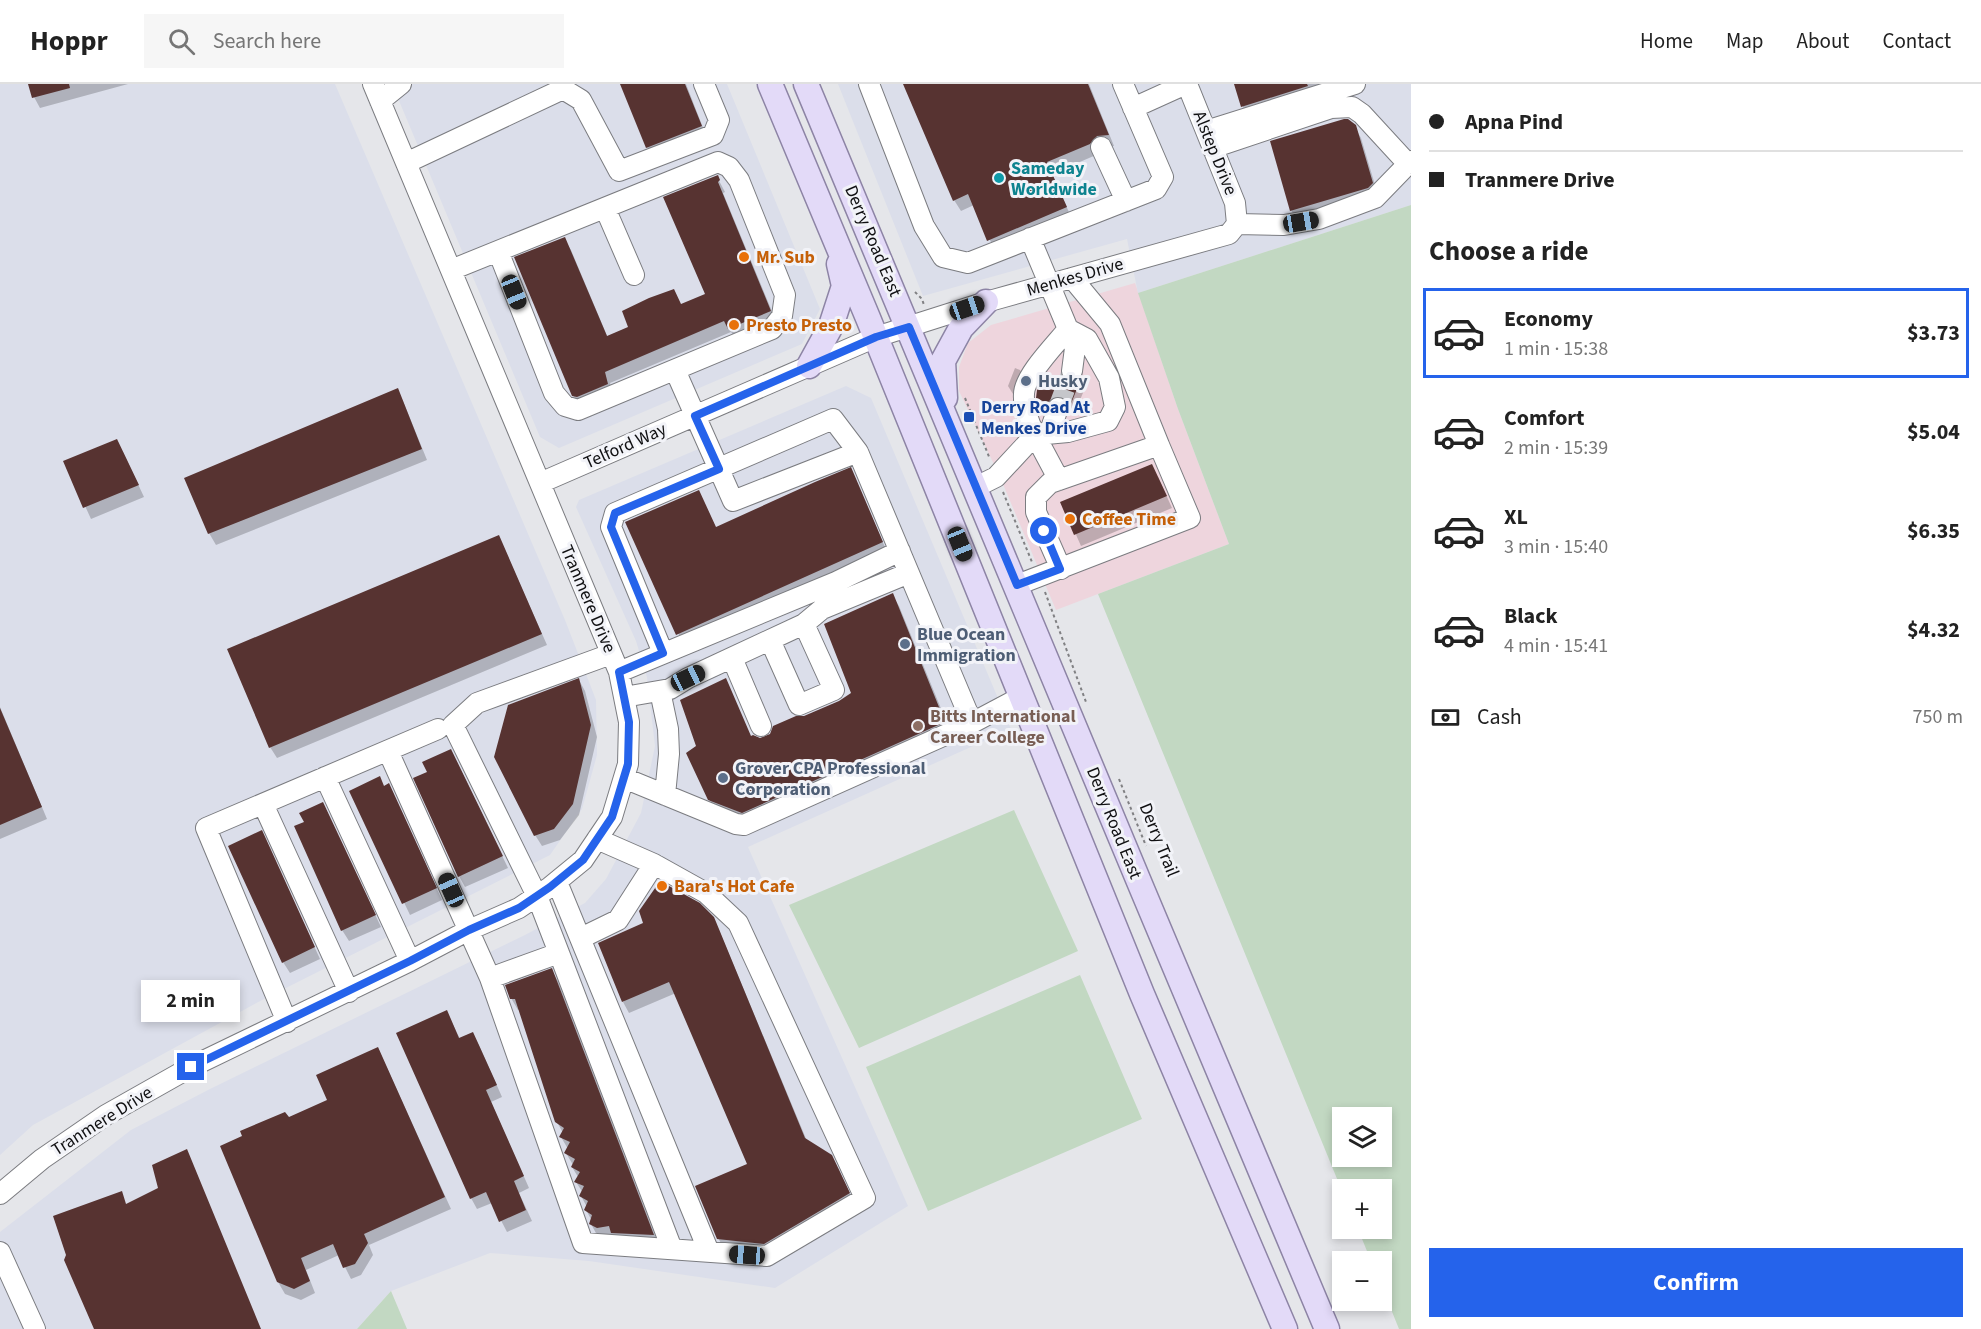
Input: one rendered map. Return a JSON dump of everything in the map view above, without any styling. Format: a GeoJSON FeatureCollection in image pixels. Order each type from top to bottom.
{"type":"FeatureCollection","features":[{"type":"Feature","properties":{"kind":"main road","name":"Derry Road East"},"geometry":{"type":"LineString","coordinates":[[770,84],[832,229],[1142,994],[1285,1329]]}},
{"type":"Feature","properties":{"kind":"main road","name":"Derry Road East"},"geometry":{"type":"LineString","coordinates":[[806,84],[946,415],[986,482],[1028,581],[1178,978],[1327,1329]]}},
{"type":"Feature","properties":{"kind":"main road"},"geometry":{"type":"LineString","coordinates":[[808,366],[831,326],[844,286],[832,229]]}},
{"type":"Feature","properties":{"kind":"main road"},"geometry":{"type":"LineString","coordinates":[[946,415],[943,361],[961,328],[986,302]]}},
{"type":"Feature","properties":{"kind":"main road"},"geometry":{"type":"LineString","coordinates":[[1142,994],[1178,978]]}},
{"type":"Feature","properties":{"kind":"street"},"geometry":{"type":"LineString","coordinates":[[376,92],[401,84]]}},
{"type":"Feature","properties":{"kind":"street"},"geometry":{"type":"LineString","coordinates":[[406,163],[562,87],[581,100],[619,171],[713,135],[719,120],[704,84]]}},
{"type":"Feature","properties":{"kind":"street"},"geometry":{"type":"LineString","coordinates":[[869,84],[924,226],[943,257],[968,263],[1156,189],[1163,177],[1123,84]]}},
{"type":"Feature","properties":{"kind":"street"},"geometry":{"type":"LineString","coordinates":[[1133,108],[1186,84]]}},
{"type":"Feature","properties":{"kind":"street","name":"Alstep Drive"},"geometry":{"type":"LineString","coordinates":[[1186,84],[1234,203],[1237,224]]}},
{"type":"Feature","properties":{"kind":"street"},"geometry":{"type":"LineString","coordinates":[[1209,139],[1355,84]]}},
{"type":"Feature","properties":{"kind":"street","name":"Tranmere Drive"},"geometry":{"type":"LineString","coordinates":[[0,1194],[42,1159],[106,1115],[191,1067],[349,992],[469,930],[519,908],[557,882],[583,860],[612,817],[628,764],[629,722],[615,663],[376,92]]}},
{"type":"Feature","properties":{"kind":"street"},"geometry":{"type":"LineString","coordinates":[[1209,139],[1332,108],[1352,107],[1362,114],[1410,163],[1375,198],[1319,219],[1284,225],[1237,224]]}},
{"type":"Feature","properties":{"kind":"street"},"geometry":{"type":"LineString","coordinates":[[1101,147],[1125,201]]}},
{"type":"Feature","properties":{"kind":"street"},"geometry":{"type":"LineString","coordinates":[[451,270],[718,162],[729,167],[739,180],[785,295],[782,316],[772,329],[578,410],[565,406],[554,393],[498,251]]}},
{"type":"Feature","properties":{"kind":"street"},"geometry":{"type":"LineString","coordinates":[[605,208],[634,275]]}},
{"type":"Feature","properties":{"kind":"street","name":"Menkes Drive"},"geometry":{"type":"LineString","coordinates":[[909,327],[986,302],[1229,234],[1237,224]]}},
{"type":"Feature","properties":{"kind":"street"},"geometry":{"type":"LineString","coordinates":[[1030,238],[1075,348],[1072,371]]}},
{"type":"Feature","properties":{"kind":"street"},"geometry":{"type":"LineString","coordinates":[[1028,581],[1190,518],[1110,324],[1072,278]]}},
{"type":"Feature","properties":{"kind":"street","name":"Telford Way"},"geometry":{"type":"LineString","coordinates":[[540,483],[876,337],[909,327]]}},
{"type":"Feature","properties":{"kind":"street"},"geometry":{"type":"LineString","coordinates":[[1042,434],[1068,432],[1108,421],[1115,406],[1109,378],[1087,339],[1068,329]]}},
{"type":"Feature","properties":{"kind":"street"},"geometry":{"type":"LineString","coordinates":[[1059,480],[1042,434],[1029,422],[1023,393],[1032,373],[1068,329]]}},
{"type":"Feature","properties":{"kind":"street"},"geometry":{"type":"LineString","coordinates":[[675,370],[733,501],[858,452]]}},
{"type":"Feature","properties":{"kind":"street"},"geometry":{"type":"LineString","coordinates":[[986,482],[1042,434],[1058,408]]}},
{"type":"Feature","properties":{"kind":"street"},"geometry":{"type":"LineString","coordinates":[[663,653],[611,527],[615,513],[833,419],[858,452],[972,723]]}},
{"type":"Feature","properties":{"kind":"street"},"geometry":{"type":"LineString","coordinates":[[1060,569],[1036,512],[1036,497],[1050,483],[1159,445]]}},
{"type":"Feature","properties":{"kind":"street"},"geometry":{"type":"LineString","coordinates":[[672,1249],[537,896],[453,725],[477,703],[615,663],[663,653],[836,582],[900,551]]}},
{"type":"Feature","properties":{"kind":"street"},"geometry":{"type":"LineString","coordinates":[[624,697],[670,689],[688,678],[804,624],[822,609],[909,573]]}},
{"type":"Feature","properties":{"kind":"street"},"geometry":{"type":"LineString","coordinates":[[770,640],[799,705],[834,690],[804,624]]}},
{"type":"Feature","properties":{"kind":"street"},"geometry":{"type":"LineString","coordinates":[[732,658],[761,726]]}},
{"type":"Feature","properties":{"kind":"street"},"geometry":{"type":"LineString","coordinates":[[660,691],[668,729],[669,754],[665,795]]}},
{"type":"Feature","properties":{"kind":"street"},"geometry":{"type":"LineString","coordinates":[[624,778],[736,824],[744,825],[972,723],[1021,697]]}},
{"type":"Feature","properties":{"kind":"street"},"geometry":{"type":"LineString","coordinates":[[287,1022],[206,828],[438,729]]}},
{"type":"Feature","properties":{"kind":"street"},"geometry":{"type":"LineString","coordinates":[[388,751],[490,978],[583,1243],[767,1256],[865,1198],[738,923],[706,893],[654,864],[597,839]]}},
{"type":"Feature","properties":{"kind":"street"},"geometry":{"type":"LineString","coordinates":[[325,777],[410,961]]}},
{"type":"Feature","properties":{"kind":"street"},"geometry":{"type":"LineString","coordinates":[[263,804],[349,992]]}},
{"type":"Feature","properties":{"kind":"street"},"geometry":{"type":"LineString","coordinates":[[580,938],[618,920],[654,864]]}},
{"type":"Feature","properties":{"kind":"street"},"geometry":{"type":"LineString","coordinates":[[557,882],[709,1252]]}},
{"type":"Feature","properties":{"kind":"street"},"geometry":{"type":"LineString","coordinates":[[490,978],[559,953]]}},
{"type":"Feature","properties":{"kind":"street"},"geometry":{"type":"LineString","coordinates":[[0,1252],[36,1329]]}},
{"type":"Feature","properties":{"kind":"path"},"geometry":{"type":"LineString","coordinates":[[963,391],[986,482],[1028,581],[1056,619],[1087,703]]}},
{"type":"Feature","properties":{"kind":"path","name":"Derry Trail"},"geometry":{"type":"LineString","coordinates":[[1118,777],[1149,852]]}},
{"type":"Feature","properties":{"kind":"shaded area"},"geometry":{"type":"Polygon","coordinates":[[[0,84],[335,84],[565,620],[596,700],[597,755],[582,809],[550,855],[262,1000],[33,1125],[0,1155],[0,84]]]}},
{"type":"Feature","properties":{"kind":"shaded area"},"geometry":{"type":"Polygon","coordinates":[[[392,84],[727,84],[820,309],[802,344],[559,448],[540,437],[392,84]]]}},
{"type":"Feature","properties":{"kind":"shaded area"},"geometry":{"type":"Polygon","coordinates":[[[838,84],[1411,84],[1411,205],[1138,293],[1127,239],[923,296],[838,84]]]}},
{"type":"Feature","properties":{"kind":"shaded area"},"geometry":{"type":"Polygon","coordinates":[[[1135,283],[1178,409],[1229,544],[1056,610],[1000,477],[959,391],[959,367],[968,343],[991,325],[1135,283]]]}},
{"type":"Feature","properties":{"kind":"shaded area"},"geometry":{"type":"Polygon","coordinates":[[[846,386],[871,398],[1011,729],[748,847],[908,1206],[775,1288],[589,1261],[490,1253],[391,1291],[357,1329],[0,1329],[0,1232],[131,1130],[585,903],[606,879],[641,813],[655,746],[647,677],[636,641],[576,507],[579,500],[846,386]]]}},
{"type":"Feature","properties":{"kind":"green space"},"geometry":{"type":"Polygon","coordinates":[[[1411,205],[1411,1329],[1399,1329],[1392,1311],[1392,1251],[1367,1251],[1362,1239],[1392,1239],[1392,1179],[1337,1179],[1332,1167],[1392,1167],[1392,1107],[1332,1107],[1332,1167],[1098,594],[1229,544],[1178,409],[1138,293],[1411,205]]]}},
{"type":"Feature","properties":{"kind":"green space"},"geometry":{"type":"Polygon","coordinates":[[[1014,810],[1078,951],[859,1048],[789,905],[1014,810]]]}},
{"type":"Feature","properties":{"kind":"green space"},"geometry":{"type":"Polygon","coordinates":[[[1080,975],[1142,1119],[928,1211],[866,1067],[1080,975]]]}},
{"type":"Feature","properties":{"kind":"green space"},"geometry":{"type":"Polygon","coordinates":[[[391,1291],[407,1329],[357,1329],[391,1291]]]}},
{"type":"Feature","properties":{"kind":"building"},"geometry":{"type":"Polygon","coordinates":[[[28,84],[69,84],[70,88],[32,98],[28,84]]]}},
{"type":"Feature","properties":{"kind":"building"},"geometry":{"type":"Polygon","coordinates":[[[620,84],[685,84],[702,126],[646,148],[620,84]]]}},
{"type":"Feature","properties":{"kind":"building","name":"Sameday Worldwide"},"geometry":{"type":"Polygon","coordinates":[[[903,84],[1088,84],[1109,135],[1097,136],[1090,144],[1047,162],[1067,207],[987,241],[968,194],[953,201],[903,84]]]}},
{"type":"Feature","properties":{"kind":"building"},"geometry":{"type":"Polygon","coordinates":[[[1234,84],[1307,84],[1308,86],[1241,107],[1234,84]]]}},
{"type":"Feature","properties":{"kind":"building"},"geometry":{"type":"Polygon","coordinates":[[[1344,119],[1356,125],[1373,183],[1368,188],[1290,211],[1270,141],[1344,119]]]}},
{"type":"Feature","properties":{"kind":"building"},"geometry":{"type":"Polygon","coordinates":[[[718,175],[720,180],[718,182],[771,311],[728,329],[724,321],[605,372],[608,384],[577,397],[572,396],[514,257],[565,237],[607,336],[628,327],[622,311],[649,298],[674,289],[681,304],[705,294],[663,197],[718,175]]]}},
{"type":"Feature","properties":{"kind":"building"},"geometry":{"type":"Polygon","coordinates":[[[1061,376],[1070,383],[1081,379],[1070,406],[1067,400],[1061,397],[1055,396],[1047,403],[1036,398],[1037,390],[1044,378],[1058,384],[1061,376]]]}},
{"type":"Feature","properties":{"kind":"building"},"geometry":{"type":"Polygon","coordinates":[[[398,388],[422,449],[208,534],[184,478],[398,388]]]}},
{"type":"Feature","properties":{"kind":"building"},"geometry":{"type":"Polygon","coordinates":[[[117,439],[139,485],[83,508],[63,461],[117,439]]]}},
{"type":"Feature","properties":{"kind":"building"},"geometry":{"type":"Polygon","coordinates":[[[1152,464],[1167,496],[1074,535],[1060,502],[1152,464]]]}},
{"type":"Feature","properties":{"kind":"building"},"geometry":{"type":"Polygon","coordinates":[[[851,467],[883,542],[676,635],[625,522],[699,490],[716,527],[851,467]]]}},
{"type":"Feature","properties":{"kind":"building"},"geometry":{"type":"Polygon","coordinates":[[[499,535],[542,634],[269,748],[227,649],[499,535]]]}},
{"type":"Feature","properties":{"kind":"building"},"geometry":{"type":"Polygon","coordinates":[[[893,593],[945,722],[742,813],[708,800],[686,753],[696,746],[680,700],[726,678],[751,736],[760,738],[770,734],[773,726],[839,701],[851,693],[824,624],[893,593]]]}},
{"type":"Feature","properties":{"kind":"building"},"geometry":{"type":"Polygon","coordinates":[[[579,678],[591,725],[573,804],[554,829],[534,836],[494,757],[508,705],[579,678]]]}},
{"type":"Feature","properties":{"kind":"building"},"geometry":{"type":"Polygon","coordinates":[[[0,708],[42,807],[0,825],[0,708]]]}},
{"type":"Feature","properties":{"kind":"building"},"geometry":{"type":"Polygon","coordinates":[[[451,749],[503,856],[458,877],[413,778],[427,772],[422,762],[451,749]]]}},
{"type":"Feature","properties":{"kind":"building"},"geometry":{"type":"Polygon","coordinates":[[[380,776],[384,786],[389,783],[437,888],[402,904],[349,791],[380,776]]]}},
{"type":"Feature","properties":{"kind":"building"},"geometry":{"type":"Polygon","coordinates":[[[323,802],[376,915],[341,931],[294,826],[304,822],[299,813],[323,802]]]}},
{"type":"Feature","properties":{"kind":"building"},"geometry":{"type":"Polygon","coordinates":[[[262,830],[315,947],[282,963],[228,846],[262,830]]]}},
{"type":"Feature","properties":{"kind":"building"},"geometry":{"type":"Polygon","coordinates":[[[660,881],[700,903],[714,917],[805,1138],[832,1155],[850,1193],[764,1244],[717,1239],[695,1186],[747,1164],[669,982],[622,1002],[598,943],[643,923],[639,911],[660,881]]]}},
{"type":"Feature","properties":{"kind":"building"},"geometry":{"type":"Polygon","coordinates":[[[552,968],[654,1235],[611,1233],[609,1226],[597,1228],[589,1224],[592,1215],[584,1210],[588,1201],[579,1196],[584,1186],[574,1182],[580,1172],[571,1167],[575,1159],[564,1153],[570,1142],[559,1137],[564,1128],[555,1122],[515,999],[510,999],[505,985],[552,968]]]}},
{"type":"Feature","properties":{"kind":"building"},"geometry":{"type":"Polygon","coordinates":[[[447,1010],[459,1038],[473,1032],[497,1085],[486,1090],[524,1176],[514,1181],[526,1210],[499,1222],[486,1192],[470,1199],[396,1033],[447,1010]]]}},
{"type":"Feature","properties":{"kind":"building"},"geometry":{"type":"Polygon","coordinates":[[[378,1047],[445,1197],[364,1234],[368,1243],[355,1264],[343,1268],[333,1244],[301,1258],[310,1281],[294,1289],[277,1282],[220,1146],[242,1136],[240,1131],[285,1112],[289,1117],[327,1100],[316,1075],[378,1047]]]}},
{"type":"Feature","properties":{"kind":"building"},"geometry":{"type":"Polygon","coordinates":[[[187,1149],[261,1329],[94,1329],[64,1260],[66,1255],[53,1216],[122,1191],[126,1204],[158,1188],[152,1165],[187,1149]]]}},
{"type":"Feature","properties":{"kind":"tunnel"},"geometry":{"type":"LineString","coordinates":[[1058,408],[1072,371]]}},
{"type":"Feature","properties":{"kind":"place","name":"Sameday Worldwide"},"geometry":{"type":"Point","coordinates":[999,178]}},
{"type":"Feature","properties":{"kind":"place","name":"Mr. Sub"},"geometry":{"type":"Point","coordinates":[744,257]}},
{"type":"Feature","properties":{"kind":"place","name":"Presto Presto"},"geometry":{"type":"Point","coordinates":[734,325]}},
{"type":"Feature","properties":{"kind":"place","name":"Husky"},"geometry":{"type":"Point","coordinates":[1026,381]}},
{"type":"Feature","properties":{"kind":"place","name":"Derry Road At Menkes Drive"},"geometry":{"type":"Point","coordinates":[969,417]}},
{"type":"Feature","properties":{"kind":"place","name":"Coffee Time"},"geometry":{"type":"Point","coordinates":[1070,519]}},
{"type":"Feature","properties":{"kind":"place","name":"Blue Ocean Immigration"},"geometry":{"type":"Point","coordinates":[905,644]}},
{"type":"Feature","properties":{"kind":"place","name":"Bitts International Career College"},"geometry":{"type":"Point","coordinates":[918,726]}},
{"type":"Feature","properties":{"kind":"place","name":"Grover CPA Professional Corporation"},"geometry":{"type":"Point","coordinates":[723,778]}},
{"type":"Feature","properties":{"kind":"place","name":"Bara's Hot Cafe"},"geometry":{"type":"Point","coordinates":[662,886]}},
{"type":"Feature","properties":{"kind":"route"},"geometry":{"type":"LineString","coordinates":[[191,1067],[469,930],[519,908],[583,860],[612,817],[628,764],[629,722],[619,672],[663,653],[611,527],[615,513],[719,469],[695,416],[876,337],[909,327],[1017,585],[1060,569],[1044,531]]}}]}
